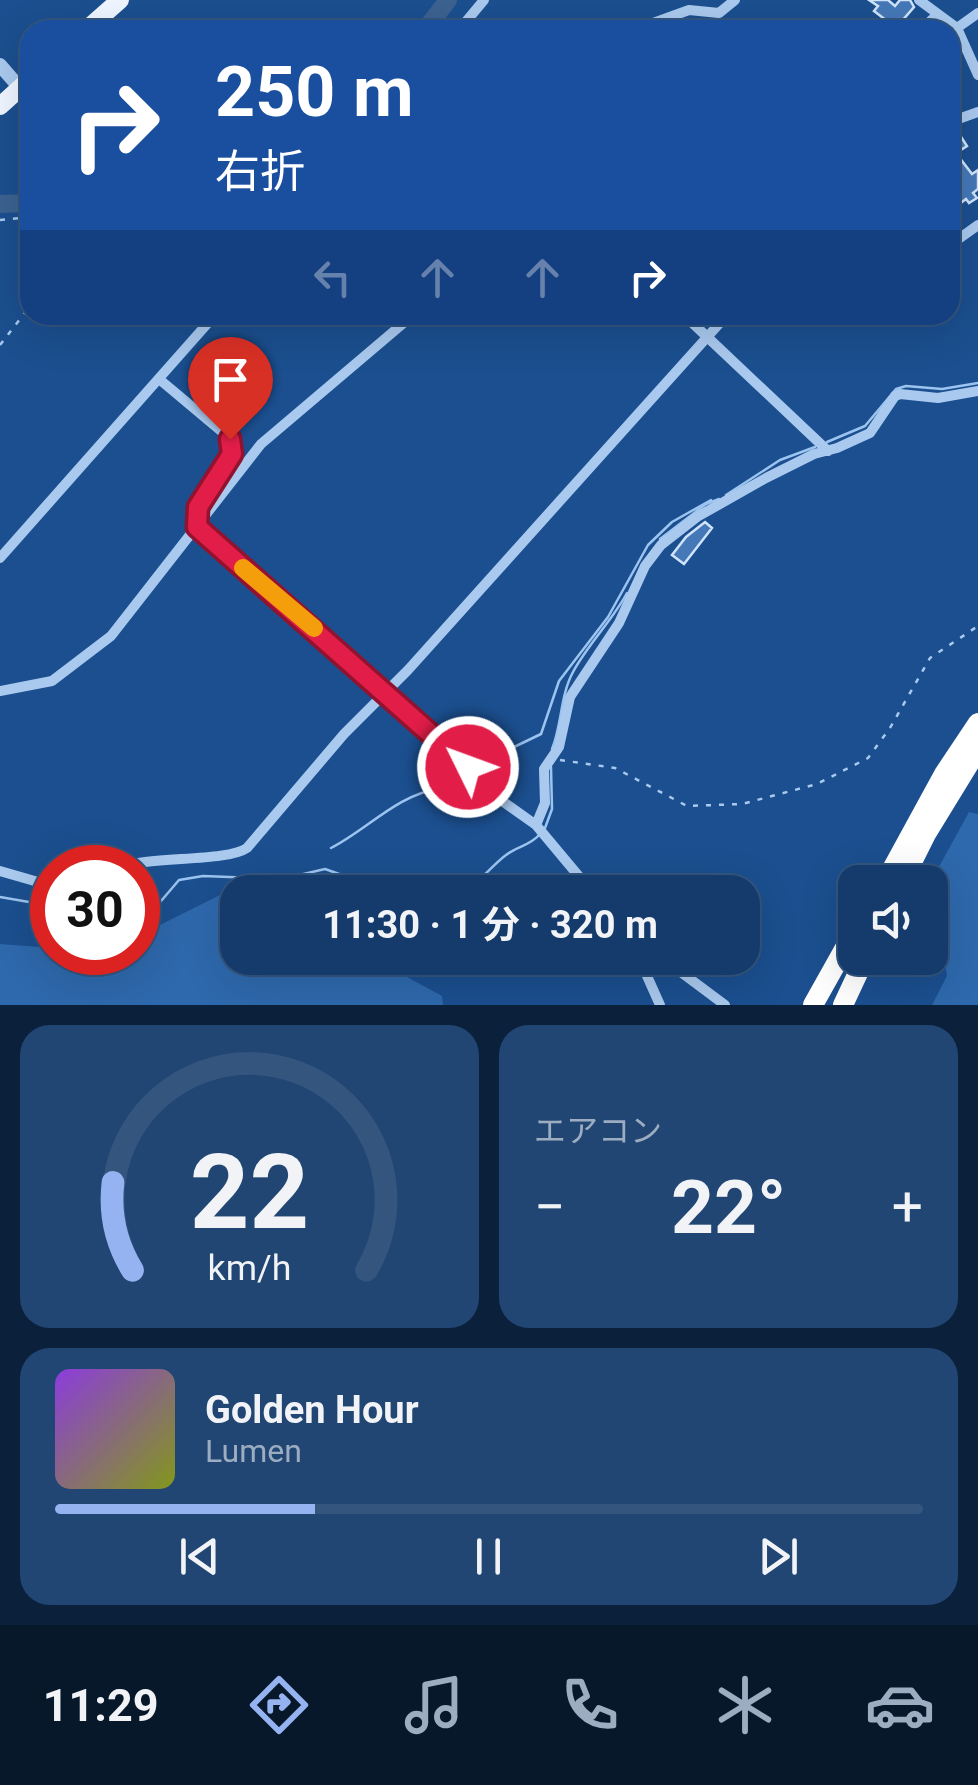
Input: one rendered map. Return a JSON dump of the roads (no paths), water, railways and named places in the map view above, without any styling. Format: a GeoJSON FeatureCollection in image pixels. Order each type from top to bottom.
{"type":"FeatureCollection","features":[{"type":"Feature","properties":{"kind":"highway"},"geometry":{"type":"LineString","coordinates":[[893,865],[944,774],[978,724]]}},
{"type":"Feature","properties":{"kind":"highway"},"geometry":{"type":"LineString","coordinates":[[910,865],[978,749]]}},
{"type":"Feature","properties":{"kind":"highway"},"geometry":{"type":"LineString","coordinates":[[812,1005],[838,960]]}},
{"type":"Feature","properties":{"kind":"highway"},"geometry":{"type":"LineString","coordinates":[[828,1005],[842,975]]}},
{"type":"Feature","properties":{"kind":"highway"},"geometry":{"type":"LineString","coordinates":[[843,1005],[858,975]]}},
{"type":"Feature","properties":{"kind":"main road"},"geometry":{"type":"LineString","coordinates":[[97,20],[120,0]]}},
{"type":"Feature","properties":{"kind":"main road"},"geometry":{"type":"LineString","coordinates":[[0,106],[20,88]]}},
{"type":"Feature","properties":{"kind":"street"},"geometry":{"type":"LineString","coordinates":[[467,20],[484,0]]}},
{"type":"Feature","properties":{"kind":"street"},"geometry":{"type":"LineString","coordinates":[[662,20],[689,10],[719,13],[735,0]]}},
{"type":"Feature","properties":{"kind":"street"},"geometry":{"type":"LineString","coordinates":[[918,0],[946,20]]}},
{"type":"Feature","properties":{"kind":"street"},"geometry":{"type":"LineString","coordinates":[[932,20],[938,14]]}},
{"type":"Feature","properties":{"kind":"street"},"geometry":{"type":"LineString","coordinates":[[960,35],[978,74]]}},
{"type":"Feature","properties":{"kind":"street"},"geometry":{"type":"LineString","coordinates":[[0,65],[20,80]]}},
{"type":"Feature","properties":{"kind":"street"},"geometry":{"type":"LineString","coordinates":[[0,558],[206,325]]}},
{"type":"Feature","properties":{"kind":"street"},"geometry":{"type":"LineString","coordinates":[[0,691],[52,681],[105,641],[261,444],[401,325]]}},
{"type":"Feature","properties":{"kind":"street"},"geometry":{"type":"LineString","coordinates":[[695,325],[828,451]]}},
{"type":"Feature","properties":{"kind":"street"},"geometry":{"type":"LineString","coordinates":[[160,860],[241,852],[717,325]]}},
{"type":"Feature","properties":{"kind":"street"},"geometry":{"type":"LineString","coordinates":[[159,379],[231,443],[232,454],[198,507],[197,527]]}},
{"type":"Feature","properties":{"kind":"street"},"geometry":{"type":"LineString","coordinates":[[536,824],[544,808],[544,768],[553,759],[570,696],[619,623],[645,566],[661,545],[697,518],[766,478],[870,433],[894,396],[938,398],[978,391]]}},
{"type":"Feature","properties":{"kind":"street"},"geometry":{"type":"LineString","coordinates":[[197,527],[385,691],[498,798],[536,824],[578,875]]}},
{"type":"Feature","properties":{"kind":"street"},"geometry":{"type":"LineString","coordinates":[[0,872],[30,880]]}},
{"type":"Feature","properties":{"kind":"street"},"geometry":{"type":"LineString","coordinates":[[647,975],[660,1005]]}},
{"type":"Feature","properties":{"kind":"street"},"geometry":{"type":"LineString","coordinates":[[685,975],[725,1005]]}},
{"type":"Feature","properties":{"kind":"waterway"},"geometry":{"type":"LineString","coordinates":[[433,20],[448,0]]}},
{"type":"Feature","properties":{"kind":"waterway"},"geometry":{"type":"LineString","coordinates":[[0,204],[20,203]]}},
{"type":"Feature","properties":{"kind":"waterway"},"geometry":{"type":"LineString","coordinates":[[827,442],[865,426],[896,389],[942,389],[978,383]]}},
{"type":"Feature","properties":{"kind":"waterway"},"geometry":{"type":"LineString","coordinates":[[726,495],[780,460],[815,447]]}},
{"type":"Feature","properties":{"kind":"waterway"},"geometry":{"type":"LineString","coordinates":[[660,539],[706,504],[719,499]]}},
{"type":"Feature","properties":{"kind":"waterway"},"geometry":{"type":"LineString","coordinates":[[482,776],[512,748],[541,734],[559,681],[608,617],[648,545],[672,522],[711,500]]}},
{"type":"Feature","properties":{"kind":"waterway"},"geometry":{"type":"LineString","coordinates":[[552,749],[573,672],[627,593]]}},
{"type":"Feature","properties":{"kind":"waterway"},"geometry":{"type":"LineString","coordinates":[[545,828],[552,809],[551,767]]}},
{"type":"Feature","properties":{"kind":"waterway"},"geometry":{"type":"LineString","coordinates":[[331,848],[410,798],[438,789],[461,789],[476,782]]}},
{"type":"Feature","properties":{"kind":"waterway"},"geometry":{"type":"LineString","coordinates":[[485,875],[506,855],[540,834]]}},
{"type":"Feature","properties":{"kind":"waterway"},"geometry":{"type":"LineString","coordinates":[[299,875],[325,869],[342,875]]}},
{"type":"Feature","properties":{"kind":"waterway"},"geometry":{"type":"LineString","coordinates":[[160,902],[179,880],[220,877]]}},
{"type":"Feature","properties":{"kind":"waterway"},"geometry":{"type":"LineString","coordinates":[[0,897],[30,902]]}}]}
